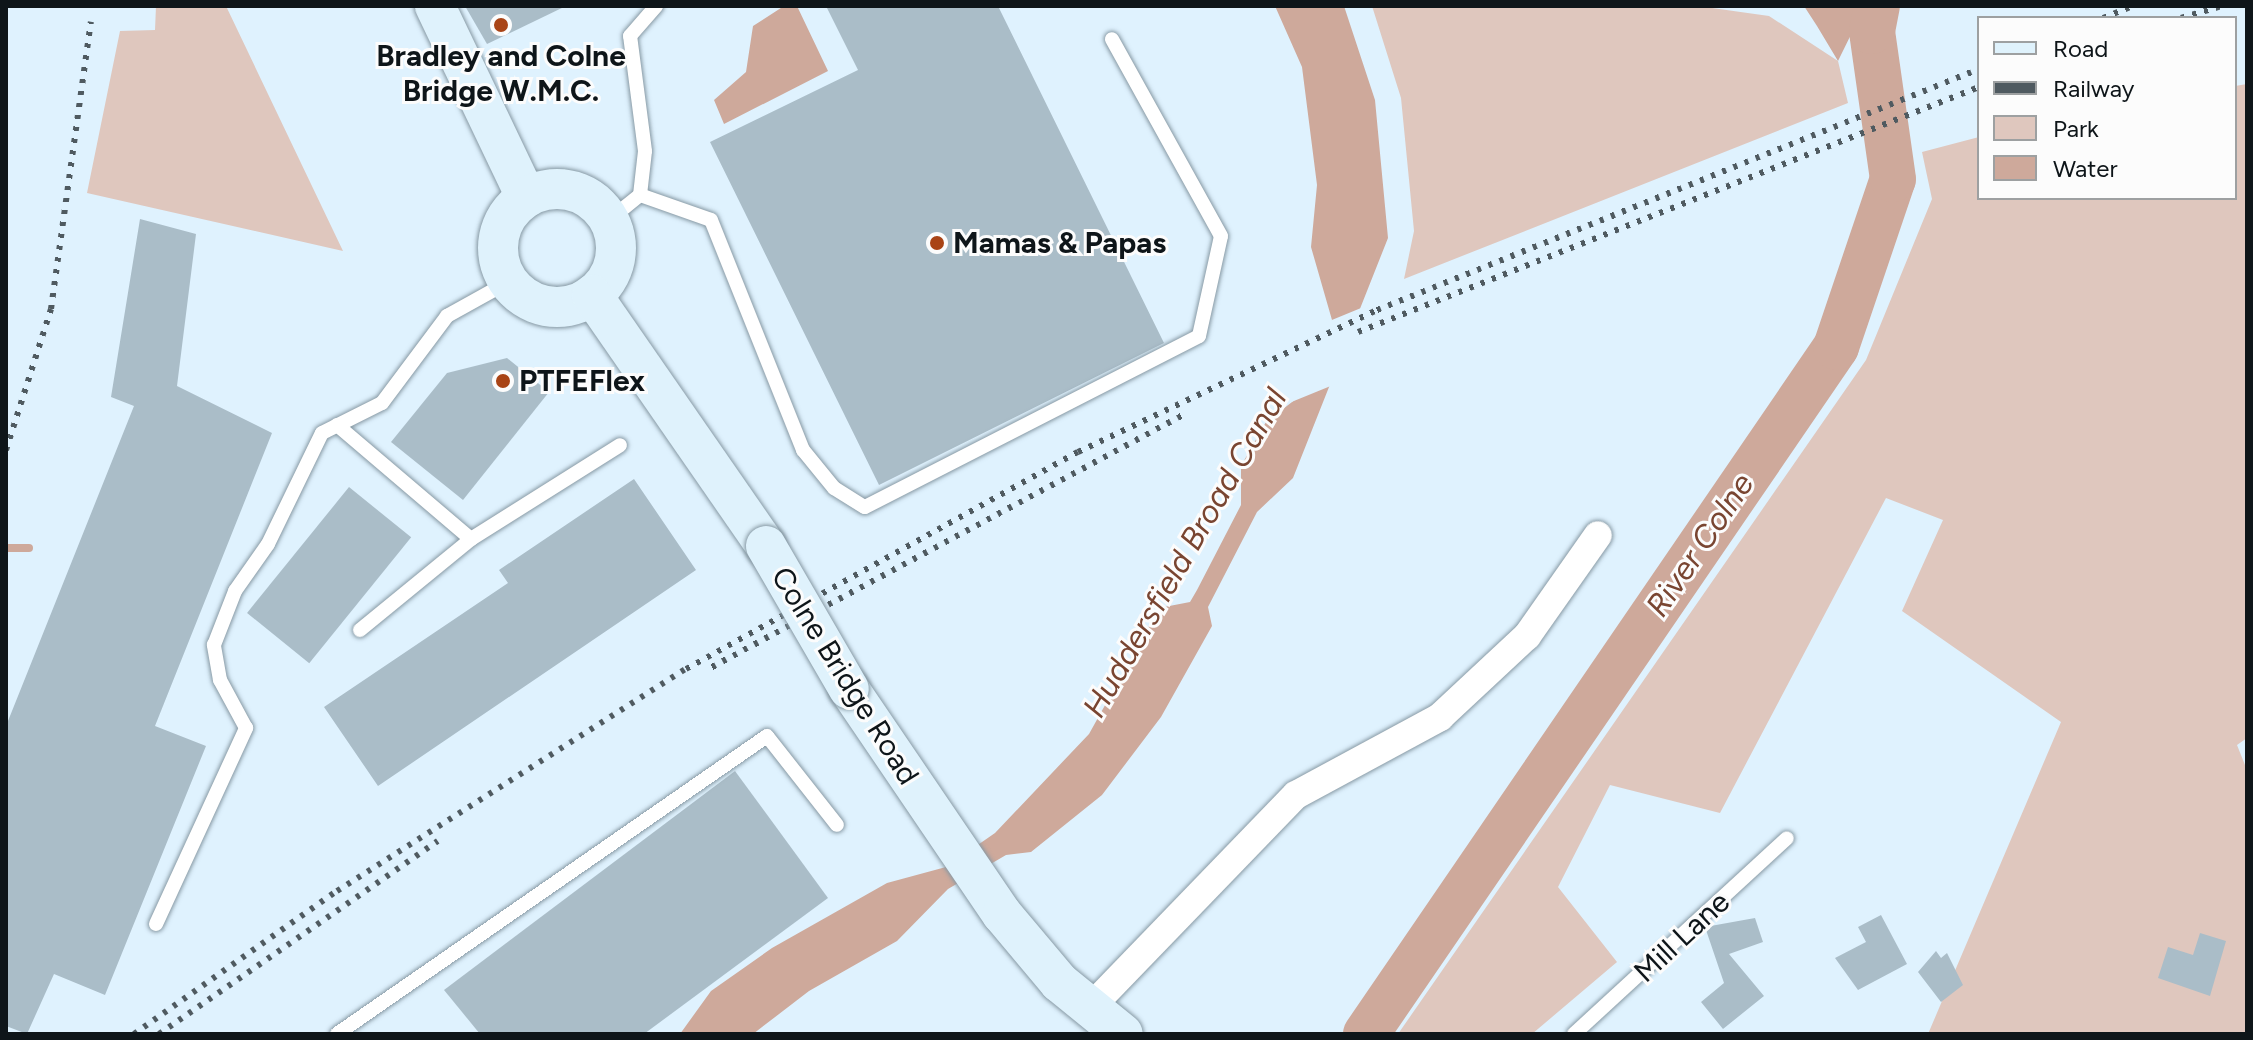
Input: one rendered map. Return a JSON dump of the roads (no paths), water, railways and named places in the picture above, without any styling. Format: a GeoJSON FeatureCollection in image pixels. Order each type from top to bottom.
{"type":"FeatureCollection","features":[{"type":"Feature","properties":{"kind":"main road"},"geometry":{"type":"LineString","coordinates":[[435,6],[526,197]]}},
{"type":"Feature","properties":{"kind":"main road"},"geometry":{"type":"LineString","coordinates":[[579,193],[609,220],[612,269],[592,295],[547,306],[508,282],[500,230],[526,197],[579,193]]}},
{"type":"Feature","properties":{"kind":"main road","name":"Colne Bridge Road"},"geometry":{"type":"LineString","coordinates":[[592,295],[766,546],[849,689],[935,821],[1002,914],[1107,1025]]}},
{"type":"Feature","properties":{"kind":"street"},"geometry":{"type":"LineString","coordinates":[[1107,1025],[1296,795],[1440,717],[1527,636],[1598,535]]}},
{"type":"Feature","properties":{"kind":"lane"},"geometry":{"type":"LineString","coordinates":[[609,220],[640,195],[645,151],[630,36],[656,6]]}},
{"type":"Feature","properties":{"kind":"lane"},"geometry":{"type":"LineString","coordinates":[[640,195],[711,220],[803,450],[834,488],[865,507],[1199,336],[1221,236],[1112,39]]}},
{"type":"Feature","properties":{"kind":"lane"},"geometry":{"type":"LineString","coordinates":[[156,924],[246,728],[220,680],[214,645],[235,591],[268,544],[322,433],[382,403],[447,316],[508,282]]}},
{"type":"Feature","properties":{"kind":"lane"},"geometry":{"type":"LineString","coordinates":[[337,425],[471,539]]}},
{"type":"Feature","properties":{"kind":"lane"},"geometry":{"type":"LineString","coordinates":[[360,630],[471,539],[620,445]]}},
{"type":"Feature","properties":{"kind":"lane"},"geometry":{"type":"LineString","coordinates":[[337,1034],[361,1028],[767,736],[837,825]]}},
{"type":"Feature","properties":{"kind":"lane","name":"Mill Lane"},"geometry":{"type":"LineString","coordinates":[[1574,1034],[1787,838]]}},
{"type":"Feature","properties":{"kind":"water"},"geometry":{"type":"Polygon","coordinates":[[[784,6],[797,6],[828,71],[724,124],[714,100],[746,72],[753,26],[784,6]]]}},
{"type":"Feature","properties":{"kind":"water"},"geometry":{"type":"Polygon","coordinates":[[[1275,6],[1344,6],[1375,100],[1388,238],[1293,478],[1257,512],[1208,607],[1212,626],[1161,717],[1102,795],[1031,852],[1006,855],[948,889],[897,941],[809,991],[753,1034],[680,1034],[711,991],[772,948],[887,883],[946,867],[995,833],[1089,734],[1159,608],[1190,602],[1197,590],[1241,505],[1241,466],[1266,422],[1305,392],[1332,320],[1311,247],[1317,185],[1302,67],[1275,6]]]}},
{"type":"Feature","properties":{"kind":"water"},"geometry":{"type":"Polygon","coordinates":[[[1804,6],[1865,6],[1838,61],[1817,26],[1804,6]]]}},
{"type":"Feature","properties":{"kind":"waterway","name":"River Colne"},"geometry":{"type":"LineString","coordinates":[[1366,1034],[1836,347],[1893,179],[1872,31],[1877,6]]}},
{"type":"Feature","properties":{"kind":"waterway"},"geometry":{"type":"LineString","coordinates":[[6,548],[29,548]]}},
{"type":"Feature","properties":{"kind":"railway"},"geometry":{"type":"LineString","coordinates":[[2108,16],[2132,6]]}},
{"type":"Feature","properties":{"kind":"railway"},"geometry":{"type":"LineString","coordinates":[[2188,16],[2222,6]]}},
{"type":"Feature","properties":{"kind":"railway"},"geometry":{"type":"LineString","coordinates":[[6,450],[51,309],[91,22]]}},
{"type":"Feature","properties":{"kind":"railway"},"geometry":{"type":"LineString","coordinates":[[134,1034],[337,891],[686,669],[1078,452],[1377,310],[1977,70]]}},
{"type":"Feature","properties":{"kind":"railway"},"geometry":{"type":"LineString","coordinates":[[1358,332],[1977,88]]}},
{"type":"Feature","properties":{"kind":"railway"},"geometry":{"type":"LineString","coordinates":[[712,667],[1181,416]]}},
{"type":"Feature","properties":{"kind":"railway"},"geometry":{"type":"LineString","coordinates":[[159,1034],[438,841]]}},
{"type":"Feature","properties":{"kind":"place","name":"Bradley and Colne Bridge W.M.C."},"geometry":{"type":"Point","coordinates":[501,25]}},
{"type":"Feature","properties":{"kind":"place","name":"Mamas & Papas"},"geometry":{"type":"Point","coordinates":[937,243]}},
{"type":"Feature","properties":{"kind":"place","name":"PTFEFlex"},"geometry":{"type":"Point","coordinates":[503,381]}},
{"type":"Feature","properties":{"kind":"water label","name":"Huddersfield Broad Canal"},"geometry":{"type":"Point","coordinates":[1185,553]}}]}
